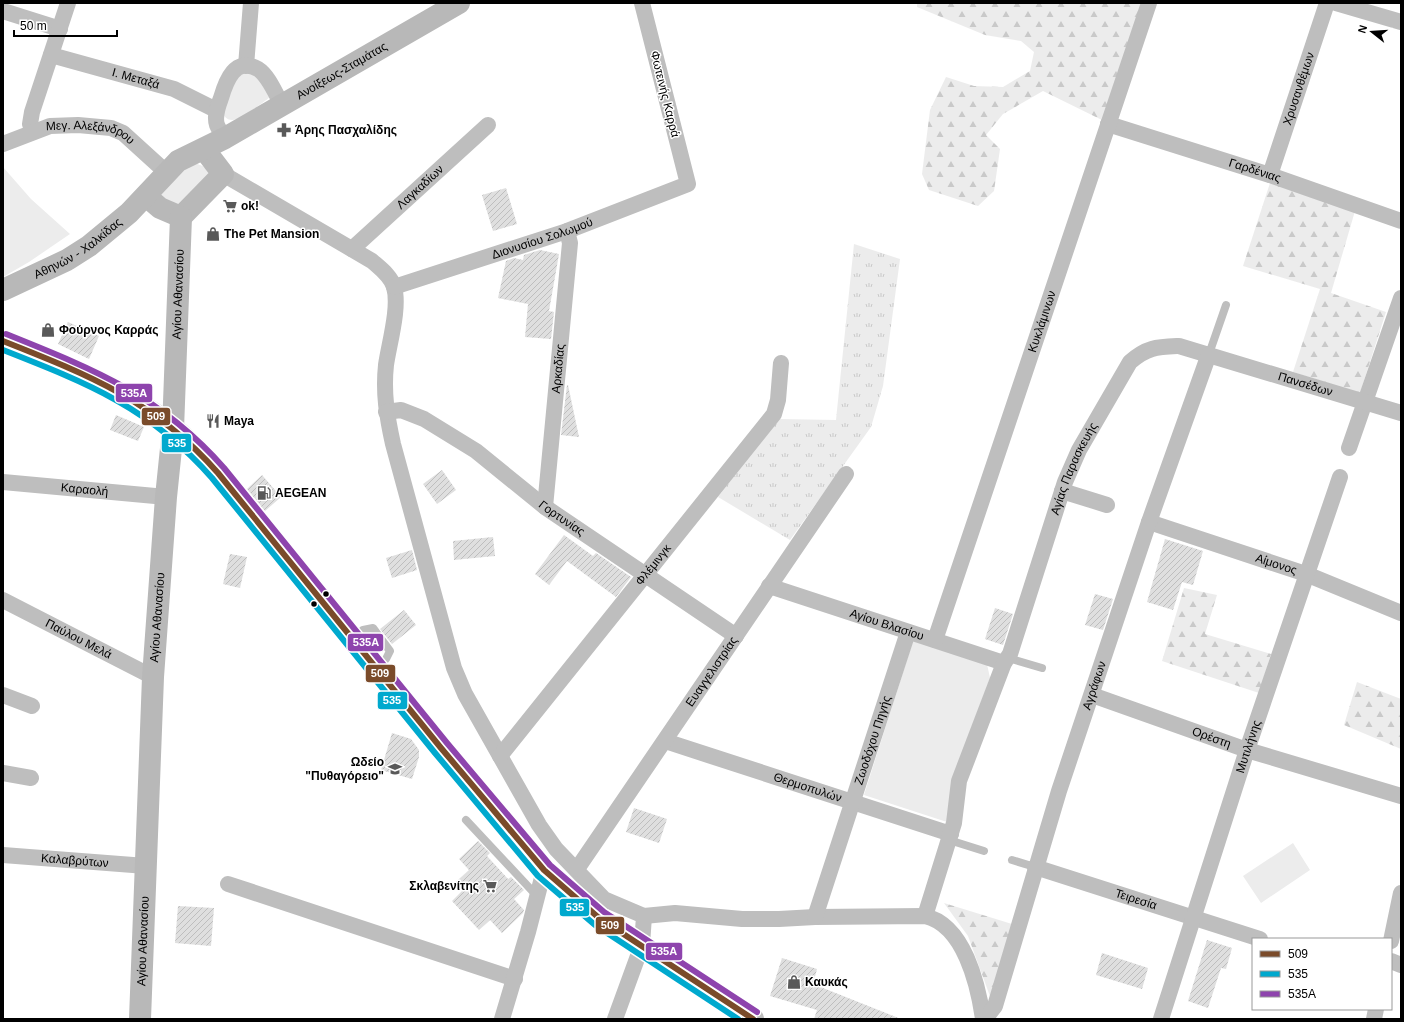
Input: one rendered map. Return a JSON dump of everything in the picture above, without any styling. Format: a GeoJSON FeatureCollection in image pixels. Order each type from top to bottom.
{"type":"FeatureCollection","features":[{"type":"Feature","properties":{"kind":"main road"},"geometry":{"type":"LineString","coordinates":[[3,341],[95,380],[125,395],[157,415],[173,429],[218,473],[441,748],[544,870],[566,891],[599,918],[753,1019]]}},
{"type":"Feature","properties":{"kind":"street"},"geometry":{"type":"LineString","coordinates":[[33,132],[30,124],[32,112],[68,3]]}},
{"type":"Feature","properties":{"kind":"street"},"geometry":{"type":"LineString","coordinates":[[246,66],[251,3]]}},
{"type":"Feature","properties":{"kind":"street","name":"Ανοίξεως-Σταμάτας"},"geometry":{"type":"LineString","coordinates":[[166,173],[178,161],[225,138],[282,106],[459,3]]}},
{"type":"Feature","properties":{"kind":"street","name":"Φωτεινής Καρρά"},"geometry":{"type":"LineString","coordinates":[[642,3],[688,184]]}},
{"type":"Feature","properties":{"kind":"street","name":"Κυκλάμινων"},"geometry":{"type":"LineString","coordinates":[[935,640],[1149,3]]}},
{"type":"Feature","properties":{"kind":"street","name":"Χρυσανθέμων"},"geometry":{"type":"LineString","coordinates":[[1270,175],[1327,3]]}},
{"type":"Feature","properties":{"kind":"street"},"geometry":{"type":"LineString","coordinates":[[1336,3],[1401,22]]}},
{"type":"Feature","properties":{"kind":"street"},"geometry":{"type":"LineString","coordinates":[[3,11],[60,29]]}},
{"type":"Feature","properties":{"kind":"street","name":"Ι. Μεταξά"},"geometry":{"type":"LineString","coordinates":[[51,55],[174,89],[216,110]]}},
{"type":"Feature","properties":{"kind":"street"},"geometry":{"type":"LineString","coordinates":[[225,138],[217,124],[216,110],[229,75],[239,68],[246,66],[258,70],[263,74],[282,106]]}},
{"type":"Feature","properties":{"kind":"street","name":"Γαρδένιας"},"geometry":{"type":"LineString","coordinates":[[1108,124],[1270,175],[1401,221]]}},
{"type":"Feature","properties":{"kind":"street","name":"Μεγ. Αλεξάνδρου"},"geometry":{"type":"LineString","coordinates":[[3,144],[50,126],[68,125],[117,129],[166,173]]}},
{"type":"Feature","properties":{"kind":"street","name":"Λαγκαδίων"},"geometry":{"type":"LineString","coordinates":[[352,249],[488,125]]}},
{"type":"Feature","properties":{"kind":"street"},"geometry":{"type":"LineString","coordinates":[[204,149],[223,174],[372,261],[387,275],[394,287],[393,325],[384,390],[386,412],[393,444],[454,668],[465,694],[539,825],[556,849],[577,869],[604,899],[644,916],[676,913],[757,919],[925,916],[936,918],[948,929],[961,948],[971,969],[984,1019]]}},
{"type":"Feature","properties":{"kind":"street","name":"Αθηνών - Χαλκίδας"},"geometry":{"type":"LineString","coordinates":[[3,290],[78,254],[116,225],[146,196],[166,173]]}},
{"type":"Feature","properties":{"kind":"street"},"geometry":{"type":"LineString","coordinates":[[146,196],[160,208],[181,217],[223,174]]}},
{"type":"Feature","properties":{"kind":"street","name":"Διονυσίου Σολωμού"},"geometry":{"type":"LineString","coordinates":[[394,287],[567,231],[688,184]]}},
{"type":"Feature","properties":{"kind":"street","name":"Αγίου Αθανασίου"},"geometry":{"type":"LineString","coordinates":[[140,1019],[153,677],[166,497],[173,429],[181,217]]}},
{"type":"Feature","properties":{"kind":"street","name":"Αρκαδίας"},"geometry":{"type":"LineString","coordinates":[[545,507],[570,243],[567,231]]}},
{"type":"Feature","properties":{"kind":"street"},"geometry":{"type":"LineString","coordinates":[[1349,448],[1401,298]]}},
{"type":"Feature","properties":{"kind":"street","name":"Αγίας Παρασκευής"},"geometry":{"type":"LineString","coordinates":[[925,916],[954,823],[959,781],[1006,660],[1010,654],[1062,491],[1079,450],[1130,362],[1142,352],[1156,347],[1179,346],[1209,354]]}},
{"type":"Feature","properties":{"kind":"street","name":"Πανσέδων"},"geometry":{"type":"LineString","coordinates":[[1209,354],[1401,413]]}},
{"type":"Feature","properties":{"kind":"street","name":"Αγράφων"},"geometry":{"type":"LineString","coordinates":[[984,1019],[995,1006],[1035,867],[1059,791],[1149,522],[1209,354]]}},
{"type":"Feature","properties":{"kind":"street","name":"Φλέμινγκ"},"geometry":{"type":"LineString","coordinates":[[500,756],[646,576],[774,414],[778,400],[781,363]]}},
{"type":"Feature","properties":{"kind":"street","name":"Γορτυνίας"},"geometry":{"type":"LineString","coordinates":[[386,412],[401,410],[424,419],[476,451],[545,507],[736,636]]}},
{"type":"Feature","properties":{"kind":"street","name":"Ευαγγελιστρίας"},"geometry":{"type":"LineString","coordinates":[[577,869],[846,474]]}},
{"type":"Feature","properties":{"kind":"street","name":"Μυτιλήνης"},"geometry":{"type":"LineString","coordinates":[[1161,1019],[1246,750],[1340,477]]}},
{"type":"Feature","properties":{"kind":"street","name":"Καραολή"},"geometry":{"type":"LineString","coordinates":[[3,482],[166,497]]}},
{"type":"Feature","properties":{"kind":"street"},"geometry":{"type":"LineString","coordinates":[[1062,491],[1107,505]]}},
{"type":"Feature","properties":{"kind":"street","name":"Αίμονος"},"geometry":{"type":"LineString","coordinates":[[1149,522],[1306,574],[1401,613]]}},
{"type":"Feature","properties":{"kind":"street","name":"Αγίου Βλασίου"},"geometry":{"type":"LineString","coordinates":[[769,586],[908,632],[1006,660]]}},
{"type":"Feature","properties":{"kind":"street","name":"Παύλου Μελά"},"geometry":{"type":"LineString","coordinates":[[3,600],[153,677]]}},
{"type":"Feature","properties":{"kind":"street","name":"Ζωοδόχου Πηγής"},"geometry":{"type":"LineString","coordinates":[[815,917],[908,632]]}},
{"type":"Feature","properties":{"kind":"street"},"geometry":{"type":"LineString","coordinates":[[3,695],[32,706]]}},
{"type":"Feature","properties":{"kind":"street","name":"Ορέστη"},"geometry":{"type":"LineString","coordinates":[[1092,695],[1246,750],[1401,796]]}},
{"type":"Feature","properties":{"kind":"street","name":"Θερμοπυλών"},"geometry":{"type":"LineString","coordinates":[[664,741],[853,802],[950,837]]}},
{"type":"Feature","properties":{"kind":"street"},"geometry":{"type":"LineString","coordinates":[[3,773],[31,778]]}},
{"type":"Feature","properties":{"kind":"street","name":"Καλαβρύτων"},"geometry":{"type":"LineString","coordinates":[[3,855],[146,866]]}},
{"type":"Feature","properties":{"kind":"street","name":"Τειρεσία"},"geometry":{"type":"LineString","coordinates":[[1035,867],[1257,938]]}},
{"type":"Feature","properties":{"kind":"street"},"geometry":{"type":"LineString","coordinates":[[502,1019],[515,979],[544,870]]}},
{"type":"Feature","properties":{"kind":"street"},"geometry":{"type":"LineString","coordinates":[[228,884],[515,979]]}},
{"type":"Feature","properties":{"kind":"street"},"geometry":{"type":"LineString","coordinates":[[1392,938],[1401,893]]}},
{"type":"Feature","properties":{"kind":"street"},"geometry":{"type":"LineString","coordinates":[[616,1019],[642,946],[644,916]]}},
{"type":"Feature","properties":{"kind":"lane"},"geometry":{"type":"LineString","coordinates":[[1209,354],[1226,305]]}},
{"type":"Feature","properties":{"kind":"lane"},"geometry":{"type":"LineString","coordinates":[[363,630],[373,628],[390,651],[386,660]]}},
{"type":"Feature","properties":{"kind":"lane"},"geometry":{"type":"LineString","coordinates":[[1006,660],[1042,668]]}},
{"type":"Feature","properties":{"kind":"lane"},"geometry":{"type":"LineString","coordinates":[[466,820],[537,896]]}},
{"type":"Feature","properties":{"kind":"lane"},"geometry":{"type":"LineString","coordinates":[[950,837],[984,851]]}},
{"type":"Feature","properties":{"kind":"lane","name":"Τειρεσία"},"geometry":{"type":"LineString","coordinates":[[1012,860],[1035,867]]}},
{"type":"Feature","properties":{"kind":"green space"},"geometry":{"type":"Polygon","coordinates":[[[917,3],[1145,3],[1104,121],[1043,91],[1003,114],[986,135],[1000,149],[994,191],[978,206],[929,190],[922,174],[930,110],[946,77],[974,86],[1003,87],[1030,71],[1034,52],[1021,41],[985,35],[917,7],[917,3]]]}},
{"type":"Feature","properties":{"kind":"green space"},"geometry":{"type":"Polygon","coordinates":[[[244,73],[258,76],[270,97],[252,110],[232,120],[225,117],[222,113],[236,77],[244,73]]]}},
{"type":"Feature","properties":{"kind":"green space"},"geometry":{"type":"Polygon","coordinates":[[[195,163],[205,167],[209,174],[182,205],[172,207],[156,190],[176,168],[195,163]]]}},
{"type":"Feature","properties":{"kind":"green space"},"geometry":{"type":"Polygon","coordinates":[[[3,167],[31,199],[70,234],[29,262],[3,277],[3,167]]]}},
{"type":"Feature","properties":{"kind":"green space"},"geometry":{"type":"Polygon","coordinates":[[[1270,183],[1355,211],[1331,293],[1386,312],[1360,393],[1293,372],[1320,289],[1243,266],[1270,183]]]}},
{"type":"Feature","properties":{"kind":"green space"},"geometry":{"type":"Polygon","coordinates":[[[854,244],[900,259],[883,386],[871,427],[790,540],[718,497],[778,419],[836,420],[854,244]]]}},
{"type":"Feature","properties":{"kind":"green space"},"geometry":{"type":"Polygon","coordinates":[[[1184,588],[1217,595],[1205,634],[1271,654],[1259,693],[1162,661],[1184,588]]]}},
{"type":"Feature","properties":{"kind":"green space"},"geometry":{"type":"Polygon","coordinates":[[[913,641],[987,664],[990,678],[957,766],[947,822],[864,795],[913,641]]]}},
{"type":"Feature","properties":{"kind":"green space"},"geometry":{"type":"Polygon","coordinates":[[[1357,682],[1401,699],[1401,749],[1344,725],[1357,682]]]}},
{"type":"Feature","properties":{"kind":"green space"},"geometry":{"type":"Polygon","coordinates":[[[1293,843],[1310,870],[1261,903],[1243,876],[1293,843]]]}},
{"type":"Feature","properties":{"kind":"green space"},"geometry":{"type":"Polygon","coordinates":[[[944,903],[1012,924],[991,999],[968,936],[944,903]]]}},
{"type":"Feature","properties":{"kind":"building"},"geometry":{"type":"Polygon","coordinates":[[[506,188],[517,224],[493,231],[482,195],[506,188]]]}},
{"type":"Feature","properties":{"kind":"building"},"geometry":{"type":"Polygon","coordinates":[[[540,250],[559,254],[549,311],[554,312],[551,339],[525,337],[528,304],[498,298],[506,261],[514,258],[523,260],[524,255],[540,250]]]}},
{"type":"Feature","properties":{"kind":"building"},"geometry":{"type":"Polygon","coordinates":[[[68,322],[99,336],[89,359],[58,344],[68,322]]]}},
{"type":"Feature","properties":{"kind":"building"},"geometry":{"type":"Polygon","coordinates":[[[568,385],[579,437],[561,435],[568,385]]]}},
{"type":"Feature","properties":{"kind":"building"},"geometry":{"type":"Polygon","coordinates":[[[116,415],[144,427],[138,441],[110,430],[116,415]]]}},
{"type":"Feature","properties":{"kind":"building"},"geometry":{"type":"Polygon","coordinates":[[[442,470],[456,490],[437,504],[423,484],[442,470]]]}},
{"type":"Feature","properties":{"kind":"building","name":"AEGEAN"},"geometry":{"type":"Polygon","coordinates":[[[262,475],[281,497],[265,511],[247,489],[262,475]]]}},
{"type":"Feature","properties":{"kind":"building"},"geometry":{"type":"Polygon","coordinates":[[[564,535],[593,556],[596,553],[631,577],[616,597],[567,561],[549,585],[535,574],[564,535]]]}},
{"type":"Feature","properties":{"kind":"building"},"geometry":{"type":"Polygon","coordinates":[[[493,537],[495,556],[454,560],[453,541],[493,537]]]}},
{"type":"Feature","properties":{"kind":"building"},"geometry":{"type":"Polygon","coordinates":[[[1165,539],[1203,551],[1193,585],[1182,582],[1173,610],[1147,602],[1165,539]]]}},
{"type":"Feature","properties":{"kind":"building"},"geometry":{"type":"Polygon","coordinates":[[[412,550],[417,570],[392,578],[386,558],[412,550]]]}},
{"type":"Feature","properties":{"kind":"building"},"geometry":{"type":"Polygon","coordinates":[[[230,554],[247,557],[240,588],[223,584],[230,554]]]}},
{"type":"Feature","properties":{"kind":"building"},"geometry":{"type":"Polygon","coordinates":[[[1095,594],[1113,599],[1103,630],[1085,625],[1095,594]]]}},
{"type":"Feature","properties":{"kind":"building"},"geometry":{"type":"Polygon","coordinates":[[[995,608],[1013,614],[1003,645],[985,639],[995,608]]]}},
{"type":"Feature","properties":{"kind":"building"},"geometry":{"type":"Polygon","coordinates":[[[404,610],[416,625],[392,644],[380,629],[404,610]]]}},
{"type":"Feature","properties":{"kind":"building"},"geometry":{"type":"Polygon","coordinates":[[[392,733],[411,739],[419,750],[419,757],[412,779],[381,770],[392,733]]]}},
{"type":"Feature","properties":{"kind":"building"},"geometry":{"type":"Polygon","coordinates":[[[634,808],[667,819],[659,843],[626,832],[634,808]]]}},
{"type":"Feature","properties":{"kind":"building","name":"Σκλαβενίτης"},"geometry":{"type":"Polygon","coordinates":[[[478,841],[490,853],[487,856],[508,879],[511,877],[524,890],[514,899],[524,910],[523,913],[502,933],[490,920],[479,930],[452,901],[463,890],[456,882],[469,870],[459,859],[478,841]]]}},
{"type":"Feature","properties":{"kind":"building"},"geometry":{"type":"Polygon","coordinates":[[[178,906],[214,908],[211,946],[175,943],[178,906]]]}},
{"type":"Feature","properties":{"kind":"building"},"geometry":{"type":"Polygon","coordinates":[[[1207,940],[1232,948],[1226,969],[1221,968],[1208,1008],[1188,1001],[1207,940]]]}},
{"type":"Feature","properties":{"kind":"building"},"geometry":{"type":"Polygon","coordinates":[[[1102,953],[1148,968],[1142,989],[1096,975],[1102,953]]]}},
{"type":"Feature","properties":{"kind":"building"},"geometry":{"type":"Polygon","coordinates":[[[782,958],[817,969],[813,984],[901,1019],[814,1019],[817,1010],[770,996],[782,958]]]}},
{"type":"Feature","properties":{"kind":"transit line","name":"535A"},"geometry":{"type":"LineString","coordinates":[[6,334],[68,359],[124,387],[175,421],[200,443],[224,468],[447,743],[550,865],[604,912],[757,1012]]}},
{"type":"Feature","properties":{"kind":"transit line","name":"509"},"geometry":{"type":"LineString","coordinates":[[3,341],[64,366],[119,393],[170,427],[194,448],[218,473],[441,748],[544,870],[599,918],[753,1019]]}},
{"type":"Feature","properties":{"kind":"transit line","name":"535"},"geometry":{"type":"LineString","coordinates":[[3,350],[63,374],[116,400],[141,415],[189,454],[212,478],[435,753],[538,876],[595,925],[738,1019]]}},
{"type":"Feature","properties":{"kind":"place","name":"Άρης Πασχαλίδης"},"geometry":{"type":"Point","coordinates":[284,130]}},
{"type":"Feature","properties":{"kind":"place","name":"ok!"},"geometry":{"type":"Point","coordinates":[230,206]}},
{"type":"Feature","properties":{"kind":"place","name":"The Pet Mansion"},"geometry":{"type":"Point","coordinates":[213,234]}},
{"type":"Feature","properties":{"kind":"place","name":"Φούρνος Καρράς"},"geometry":{"type":"Point","coordinates":[48,330]}},
{"type":"Feature","properties":{"kind":"place","name":"Maya"},"geometry":{"type":"Point","coordinates":[213,421]}},
{"type":"Feature","properties":{"kind":"place","name":"AEGEAN"},"geometry":{"type":"Point","coordinates":[264,493]}},
{"type":"Feature","properties":{"kind":"place","name":"Ωδείο \"Πυθαγόρειο\""},"geometry":{"type":"Point","coordinates":[395,769]}},
{"type":"Feature","properties":{"kind":"place","name":"Σκλαβενίτης"},"geometry":{"type":"Point","coordinates":[490,886]}},
{"type":"Feature","properties":{"kind":"place","name":"Καυκάς"},"geometry":{"type":"Point","coordinates":[794,982]}}]}
